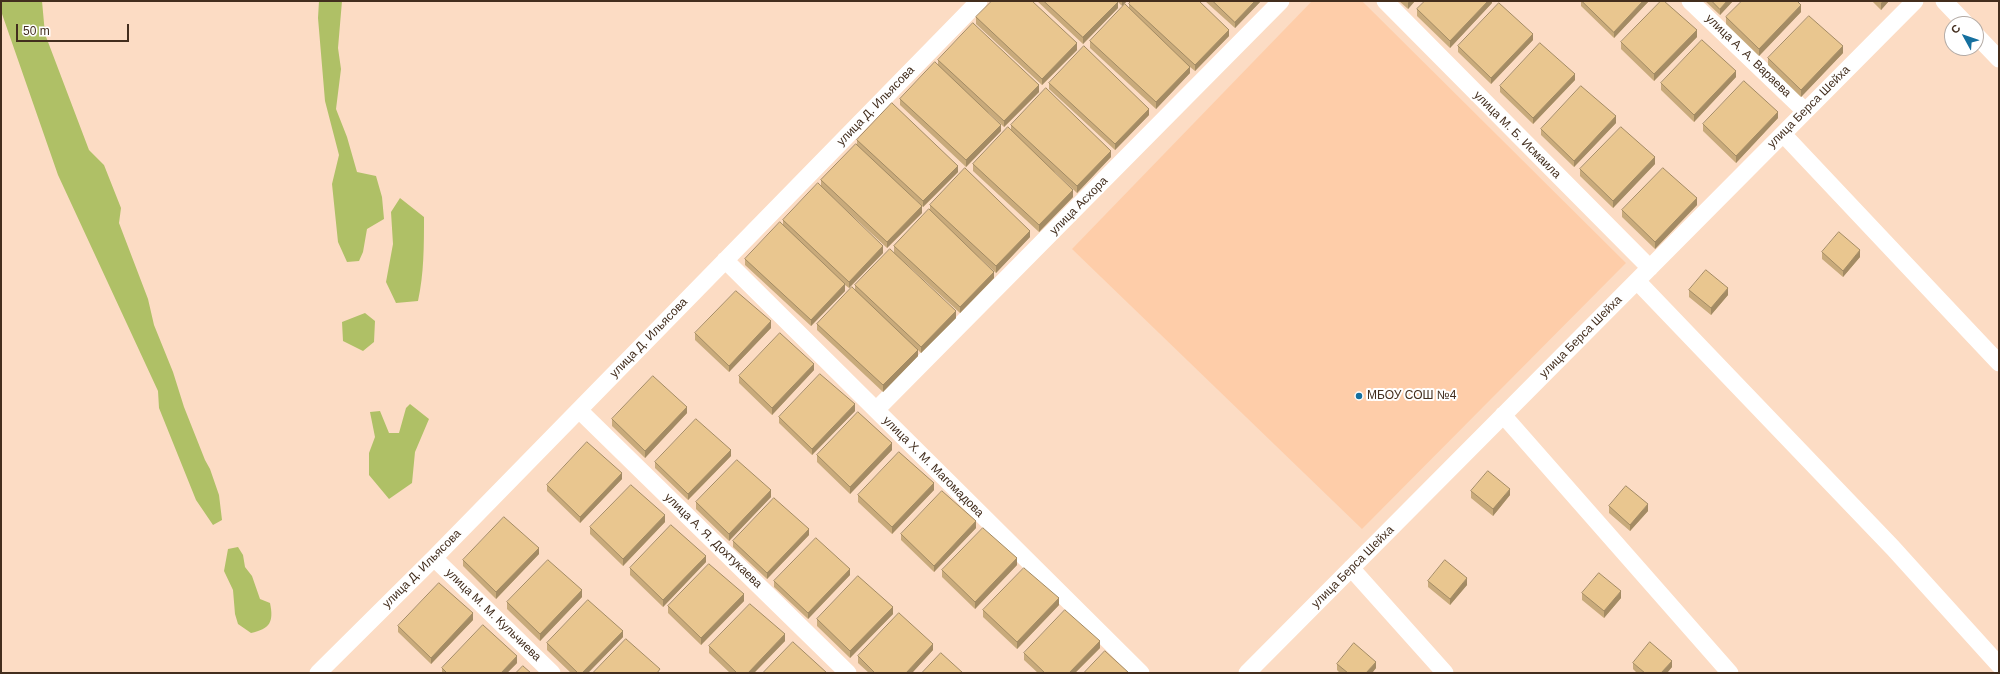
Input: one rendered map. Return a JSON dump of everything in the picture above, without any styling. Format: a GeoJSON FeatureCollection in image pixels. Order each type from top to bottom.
{"type":"FeatureCollection","features":[{"type":"Feature","properties":{"kind":"street","name":"улица Д. Ильясова"},"geometry":{"type":"LineString","coordinates":[[318,673],[434,558],[979,1]]}},
{"type":"Feature","properties":{"kind":"street","name":"улица Асхора"},"geometry":{"type":"LineString","coordinates":[[876,410],[1281,1]]}},
{"type":"Feature","properties":{"kind":"street","name":"улица М. Б. Исмаила"},"geometry":{"type":"LineString","coordinates":[[1385,1],[1650,268]]}},
{"type":"Feature","properties":{"kind":"street","name":"улица А. А. Вараева"},"geometry":{"type":"LineString","coordinates":[[1690,1],[1805,111]]}},
{"type":"Feature","properties":{"kind":"street","name":"улица Берса Шейха"},"geometry":{"type":"LineString","coordinates":[[1247,673],[1915,1]]}},
{"type":"Feature","properties":{"kind":"street"},"geometry":{"type":"LineString","coordinates":[[1944,1],[1958,16]]}},
{"type":"Feature","properties":{"kind":"street"},"geometry":{"type":"LineString","coordinates":[[1984,43],[1999,59]]}},
{"type":"Feature","properties":{"kind":"street"},"geometry":{"type":"LineString","coordinates":[[1783,134],[1999,363]]}},
{"type":"Feature","properties":{"kind":"street","name":"улица Х. М. Магомадова"},"geometry":{"type":"LineString","coordinates":[[725,260],[1141,673]]}},
{"type":"Feature","properties":{"kind":"street"},"geometry":{"type":"LineString","coordinates":[[1637,281],[1893,548],[1999,665]]}},
{"type":"Feature","properties":{"kind":"street","name":"улица А. Я. Дохтукаева"},"geometry":{"type":"LineString","coordinates":[[579,410],[848,673]]}},
{"type":"Feature","properties":{"kind":"street"},"geometry":{"type":"LineString","coordinates":[[1503,415],[1730,673]]}},
{"type":"Feature","properties":{"kind":"street","name":"улица М. М. Кульчиева"},"geometry":{"type":"LineString","coordinates":[[434,558],[552,673]]}},
{"type":"Feature","properties":{"kind":"street"},"geometry":{"type":"LineString","coordinates":[[1351,568],[1445,673]]}},
{"type":"Feature","properties":{"kind":"shaded area","name":"МБОУ СОШ №4"},"geometry":{"type":"Polygon","coordinates":[[[1312,1],[1362,1],[1626,263],[1362,529],[1072,249],[1312,1]]]}},
{"type":"Feature","properties":{"kind":"green space"},"geometry":{"type":"Polygon","coordinates":[[[1,1],[42,1],[45,34],[89,150],[104,165],[121,208],[119,223],[148,299],[154,325],[173,372],[184,407],[210,469],[219,495],[222,520],[213,525],[196,500],[159,408],[158,391],[58,175],[1,11],[1,1]]]}},
{"type":"Feature","properties":{"kind":"green space"},"geometry":{"type":"Polygon","coordinates":[[[319,1],[342,1],[338,48],[341,69],[336,109],[347,137],[357,172],[376,176],[382,197],[384,219],[367,229],[363,252],[359,261],[347,262],[338,242],[332,184],[339,155],[325,101],[318,18],[319,1]]]}},
{"type":"Feature","properties":{"kind":"green space"},"geometry":{"type":"Polygon","coordinates":[[[400,198],[424,217],[424,249],[423,270],[418,301],[396,303],[386,282],[393,244],[391,212],[400,198]]]}},
{"type":"Feature","properties":{"kind":"green space"},"geometry":{"type":"Polygon","coordinates":[[[365,313],[375,321],[374,342],[363,351],[343,341],[342,322],[365,313]]]}},
{"type":"Feature","properties":{"kind":"green space"},"geometry":{"type":"Polygon","coordinates":[[[410,404],[429,419],[415,452],[412,483],[389,499],[369,475],[369,453],[375,437],[370,412],[380,411],[389,433],[399,433],[406,408],[410,404]]]}},
{"type":"Feature","properties":{"kind":"green space"},"geometry":{"type":"Polygon","coordinates":[[[238,547],[243,555],[245,567],[252,576],[260,599],[270,603],[271,620],[269,624],[263,629],[251,633],[238,624],[235,614],[233,590],[224,571],[228,549],[238,547]]]}},
{"type":"Feature","properties":{"kind":"building"},"geometry":{"type":"Polygon","coordinates":[[[992,1],[1032,1],[1077,43],[1042,79],[976,17],[992,1]]]}},
{"type":"Feature","properties":{"kind":"building"},"geometry":{"type":"Polygon","coordinates":[[[1044,1],[1117,1],[1118,2],[1083,37],[1044,1]]]}},
{"type":"Feature","properties":{"kind":"building"},"geometry":{"type":"Polygon","coordinates":[[[1131,1],[1199,1],[1229,30],[1195,65],[1129,4],[1131,1]]]}},
{"type":"Feature","properties":{"kind":"building"},"geometry":{"type":"Polygon","coordinates":[[[1213,1],[1255,1],[1235,22],[1213,1]]]}},
{"type":"Feature","properties":{"kind":"building"},"geometry":{"type":"Polygon","coordinates":[[[1425,1],[1488,1],[1450,41],[1417,9],[1425,1]]]}},
{"type":"Feature","properties":{"kind":"building"},"geometry":{"type":"Polygon","coordinates":[[[1582,1],[1643,1],[1614,32],[1582,1]]]}},
{"type":"Feature","properties":{"kind":"building"},"geometry":{"type":"Polygon","coordinates":[[[1661,1],[1664,1],[1697,30],[1654,74],[1621,42],[1661,1]]]}},
{"type":"Feature","properties":{"kind":"building"},"geometry":{"type":"Polygon","coordinates":[[[1712,1],[1727,1],[1720,9],[1712,1]]]}},
{"type":"Feature","properties":{"kind":"building"},"geometry":{"type":"Polygon","coordinates":[[[1742,1],[1797,1],[1801,5],[1759,49],[1726,17],[1742,1]]]}},
{"type":"Feature","properties":{"kind":"building"},"geometry":{"type":"Polygon","coordinates":[[[1499,3],[1533,34],[1491,78],[1458,46],[1499,3]]]}},
{"type":"Feature","properties":{"kind":"building"},"geometry":{"type":"Polygon","coordinates":[[[1125,4],[1190,67],[1156,102],[1090,41],[1125,4]]]}},
{"type":"Feature","properties":{"kind":"building"},"geometry":{"type":"Polygon","coordinates":[[[1809,16],[1843,46],[1801,90],[1768,58],[1809,16]]]}},
{"type":"Feature","properties":{"kind":"building"},"geometry":{"type":"Polygon","coordinates":[[[973,23],[1039,85],[1004,121],[938,60],[973,23]]]}},
{"type":"Feature","properties":{"kind":"building"},"geometry":{"type":"Polygon","coordinates":[[[1702,40],[1736,71],[1694,115],[1661,83],[1702,40]]]}},
{"type":"Feature","properties":{"kind":"building"},"geometry":{"type":"Polygon","coordinates":[[[1540,43],[1575,74],[1533,118],[1500,86],[1540,43]]]}},
{"type":"Feature","properties":{"kind":"building"},"geometry":{"type":"Polygon","coordinates":[[[1084,46],[1149,109],[1115,144],[1049,83],[1084,46]]]}},
{"type":"Feature","properties":{"kind":"building"},"geometry":{"type":"Polygon","coordinates":[[[935,62],[1001,125],[966,160],[900,99],[935,62]]]}},
{"type":"Feature","properties":{"kind":"building"},"geometry":{"type":"Polygon","coordinates":[[[1744,81],[1778,112],[1736,156],[1703,124],[1744,81]]]}},
{"type":"Feature","properties":{"kind":"building"},"geometry":{"type":"Polygon","coordinates":[[[1581,86],[1616,116],[1574,161],[1541,129],[1581,86]]]}},
{"type":"Feature","properties":{"kind":"building"},"geometry":{"type":"Polygon","coordinates":[[[1046,88],[1111,151],[1077,186],[1011,125],[1046,88]]]}},
{"type":"Feature","properties":{"kind":"building"},"geometry":{"type":"Polygon","coordinates":[[[892,103],[958,166],[923,201],[857,140],[892,103]]]}},
{"type":"Feature","properties":{"kind":"building"},"geometry":{"type":"Polygon","coordinates":[[[1008,127],[1073,190],[1039,225],[973,164],[1008,127]]]}},
{"type":"Feature","properties":{"kind":"building"},"geometry":{"type":"Polygon","coordinates":[[[1621,127],[1655,157],[1613,201],[1580,169],[1621,127]]]}},
{"type":"Feature","properties":{"kind":"building"},"geometry":{"type":"Polygon","coordinates":[[[856,144],[922,206],[887,242],[821,180],[856,144]]]}},
{"type":"Feature","properties":{"kind":"building"},"geometry":{"type":"Polygon","coordinates":[[[965,168],[1030,231],[996,266],[930,205],[965,168]]]}},
{"type":"Feature","properties":{"kind":"building"},"geometry":{"type":"Polygon","coordinates":[[[1663,168],[1697,198],[1655,242],[1622,210],[1663,168]]]}},
{"type":"Feature","properties":{"kind":"building"},"geometry":{"type":"Polygon","coordinates":[[[818,183],[883,246],[849,282],[783,220],[818,183]]]}},
{"type":"Feature","properties":{"kind":"building"},"geometry":{"type":"Polygon","coordinates":[[[929,209],[994,272],[960,307],[894,246],[929,209]]]}},
{"type":"Feature","properties":{"kind":"building"},"geometry":{"type":"Polygon","coordinates":[[[780,222],[845,284],[811,320],[745,259],[780,222]]]}},
{"type":"Feature","properties":{"kind":"building"},"geometry":{"type":"Polygon","coordinates":[[[1839,232],[1860,250],[1843,271],[1822,252],[1839,232]]]}},
{"type":"Feature","properties":{"kind":"building"},"geometry":{"type":"Polygon","coordinates":[[[890,249],[956,311],[921,347],[855,285],[890,249]]]}},
{"type":"Feature","properties":{"kind":"building"},"geometry":{"type":"Polygon","coordinates":[[[1706,270],[1728,288],[1711,308],[1689,290],[1706,270]]]}},
{"type":"Feature","properties":{"kind":"building"},"geometry":{"type":"Polygon","coordinates":[[[852,287],[918,350],[883,385],[817,324],[852,287]]]}},
{"type":"Feature","properties":{"kind":"building"},"geometry":{"type":"Polygon","coordinates":[[[736,291],[771,321],[729,366],[695,333],[736,291]]]}},
{"type":"Feature","properties":{"kind":"building"},"geometry":{"type":"Polygon","coordinates":[[[780,333],[814,364],[772,408],[739,376],[780,333]]]}},
{"type":"Feature","properties":{"kind":"building"},"geometry":{"type":"Polygon","coordinates":[[[820,374],[855,404],[812,449],[779,417],[820,374]]]}},
{"type":"Feature","properties":{"kind":"building"},"geometry":{"type":"Polygon","coordinates":[[[653,376],[687,407],[645,451],[612,419],[653,376]]]}},
{"type":"Feature","properties":{"kind":"building"},"geometry":{"type":"Polygon","coordinates":[[[858,412],[892,443],[850,487],[817,455],[858,412]]]}},
{"type":"Feature","properties":{"kind":"building"},"geometry":{"type":"Polygon","coordinates":[[[696,419],[731,450],[688,494],[655,462],[696,419]]]}},
{"type":"Feature","properties":{"kind":"building"},"geometry":{"type":"Polygon","coordinates":[[[587,442],[622,473],[580,517],[547,485],[587,442]]]}},
{"type":"Feature","properties":{"kind":"building"},"geometry":{"type":"Polygon","coordinates":[[[899,452],[934,483],[892,527],[858,495],[899,452]]]}},
{"type":"Feature","properties":{"kind":"building"},"geometry":{"type":"Polygon","coordinates":[[[737,460],[771,490],[729,534],[696,502],[737,460]]]}},
{"type":"Feature","properties":{"kind":"building"},"geometry":{"type":"Polygon","coordinates":[[[1488,471],[1510,489],[1493,509],[1471,491],[1488,471]]]}},
{"type":"Feature","properties":{"kind":"building"},"geometry":{"type":"Polygon","coordinates":[[[631,485],[665,515],[623,559],[590,527],[631,485]]]}},
{"type":"Feature","properties":{"kind":"building"},"geometry":{"type":"Polygon","coordinates":[[[1626,486],[1648,504],[1630,525],[1609,506],[1626,486]]]}},
{"type":"Feature","properties":{"kind":"building"},"geometry":{"type":"Polygon","coordinates":[[[942,491],[976,521],[934,566],[901,534],[942,491]]]}},
{"type":"Feature","properties":{"kind":"building"},"geometry":{"type":"Polygon","coordinates":[[[774,498],[809,529],[767,573],[733,541],[774,498]]]}},
{"type":"Feature","properties":{"kind":"building"},"geometry":{"type":"Polygon","coordinates":[[[504,517],[539,548],[496,592],[463,560],[504,517]]]}},
{"type":"Feature","properties":{"kind":"building"},"geometry":{"type":"Polygon","coordinates":[[[671,525],[706,556],[663,600],[630,568],[671,525]]]}},
{"type":"Feature","properties":{"kind":"building"},"geometry":{"type":"Polygon","coordinates":[[[983,528],[1017,558],[975,602],[942,570],[983,528]]]}},
{"type":"Feature","properties":{"kind":"building"},"geometry":{"type":"Polygon","coordinates":[[[816,538],[850,569],[808,613],[774,581],[816,538]]]}},
{"type":"Feature","properties":{"kind":"building"},"geometry":{"type":"Polygon","coordinates":[[[548,560],[582,590],[540,634],[507,602],[548,560]]]}},
{"type":"Feature","properties":{"kind":"building"},"geometry":{"type":"Polygon","coordinates":[[[1445,560],[1467,578],[1450,599],[1428,581],[1445,560]]]}},
{"type":"Feature","properties":{"kind":"building"},"geometry":{"type":"Polygon","coordinates":[[[709,564],[744,594],[701,638],[668,606],[709,564]]]}},
{"type":"Feature","properties":{"kind":"building"},"geometry":{"type":"Polygon","coordinates":[[[1024,568],[1059,598],[1017,642],[983,610],[1024,568]]]}},
{"type":"Feature","properties":{"kind":"building"},"geometry":{"type":"Polygon","coordinates":[[[1599,573],[1621,591],[1604,611],[1582,593],[1599,573]]]}},
{"type":"Feature","properties":{"kind":"building"},"geometry":{"type":"Polygon","coordinates":[[[858,576],[893,607],[850,651],[817,619],[858,576]]]}},
{"type":"Feature","properties":{"kind":"building"},"geometry":{"type":"Polygon","coordinates":[[[439,583],[473,613],[431,658],[398,626],[439,583]]]}},
{"type":"Feature","properties":{"kind":"building"},"geometry":{"type":"Polygon","coordinates":[[[588,600],[623,631],[582,673],[578,673],[547,643],[588,600]]]}},
{"type":"Feature","properties":{"kind":"building"},"geometry":{"type":"Polygon","coordinates":[[[750,604],[785,634],[748,673],[737,673],[709,646],[750,604]]]}},
{"type":"Feature","properties":{"kind":"building"},"geometry":{"type":"Polygon","coordinates":[[[1065,610],[1100,641],[1069,673],[1045,673],[1024,653],[1065,610]]]}},
{"type":"Feature","properties":{"kind":"building"},"geometry":{"type":"Polygon","coordinates":[[[899,613],[933,644],[906,673],[875,673],[858,656],[899,613]]]}},
{"type":"Feature","properties":{"kind":"building"},"geometry":{"type":"Polygon","coordinates":[[[483,625],[517,656],[501,673],[447,673],[442,668],[483,625]]]}},
{"type":"Feature","properties":{"kind":"building"},"geometry":{"type":"Polygon","coordinates":[[[626,639],[660,669],[657,673],[593,673],[626,639]]]}},
{"type":"Feature","properties":{"kind":"building"},"geometry":{"type":"Polygon","coordinates":[[[793,642],[827,673],[763,673],[793,642]]]}},
{"type":"Feature","properties":{"kind":"building"},"geometry":{"type":"Polygon","coordinates":[[[1650,642],[1672,661],[1661,673],[1645,673],[1633,663],[1650,642]]]}},
{"type":"Feature","properties":{"kind":"building"},"geometry":{"type":"Polygon","coordinates":[[[1354,643],[1376,662],[1366,673],[1348,673],[1337,664],[1354,643]]]}},
{"type":"Feature","properties":{"kind":"building"},"geometry":{"type":"Polygon","coordinates":[[[1105,651],[1129,673],[1084,673],[1105,651]]]}},
{"type":"Feature","properties":{"kind":"building"},"geometry":{"type":"Polygon","coordinates":[[[941,653],[963,673],[922,673],[941,653]]]}},
{"type":"Feature","properties":{"kind":"building"},"geometry":{"type":"Polygon","coordinates":[[[523,666],[531,673],[516,673],[523,666]]]}},
{"type":"Feature","properties":{"kind":"place","name":"МБОУ СОШ №4"},"geometry":{"type":"Point","coordinates":[1359,396]}}]}
